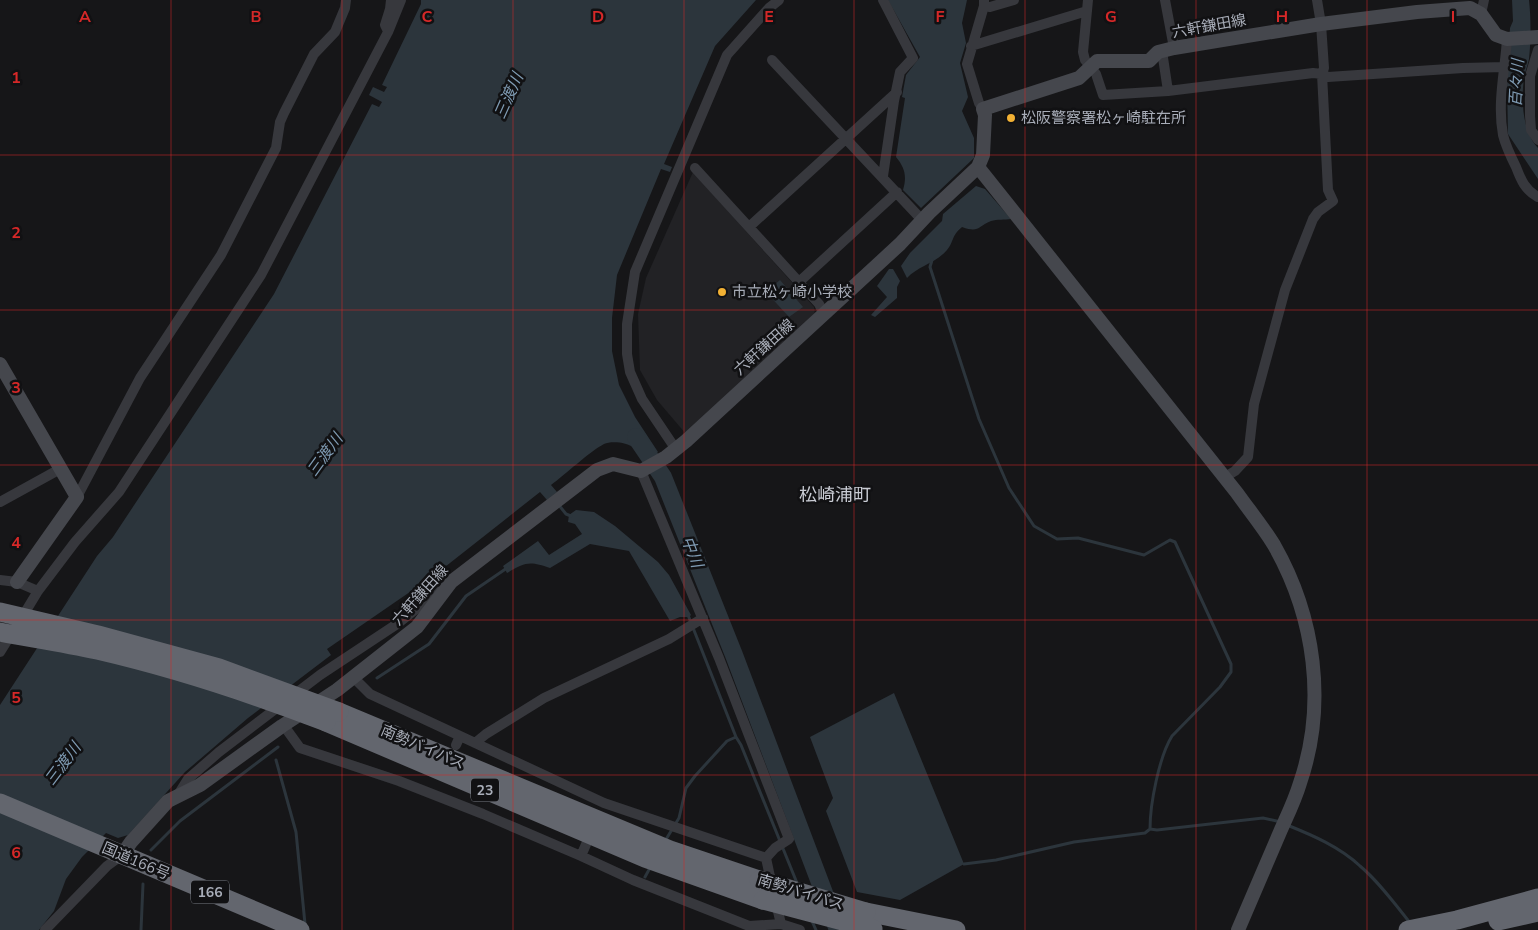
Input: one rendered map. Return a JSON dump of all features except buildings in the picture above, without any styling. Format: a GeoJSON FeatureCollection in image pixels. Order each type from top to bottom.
{"type":"FeatureCollection","features":[{"type":"Feature","properties":{"kind":"highway","name":"南勢バイパス"},"geometry":{"type":"LineString","coordinates":[[0,612],[98,635],[219,668],[763,900],[876,930]]}},
{"type":"Feature","properties":{"kind":"highway","name":"23"},"geometry":{"type":"LineString","coordinates":[[0,618],[32,620]]}},
{"type":"Feature","properties":{"kind":"highway","name":"南勢バイパス"},"geometry":{"type":"LineString","coordinates":[[0,632],[96,650],[151,664],[332,717]]}},
{"type":"Feature","properties":{"kind":"highway","name":"国道166号"},"geometry":{"type":"LineString","coordinates":[[0,803],[299,930]]}},
{"type":"Feature","properties":{"kind":"highway","name":"南勢バイパス"},"geometry":{"type":"LineString","coordinates":[[658,854],[759,880],[866,912],[956,930]]}},
{"type":"Feature","properties":{"kind":"highway"},"geometry":{"type":"LineString","coordinates":[[1416,928],[1456,920],[1538,898]]}},
{"type":"Feature","properties":{"kind":"highway"},"geometry":{"type":"LineString","coordinates":[[1462,930],[1538,912]]}},
{"type":"Feature","properties":{"kind":"main road","name":"六軒鎌田線"},"geometry":{"type":"LineString","coordinates":[[983,108],[1079,78],[1097,61],[1149,61],[1158,52],[1321,24],[1416,12],[1483,7],[1496,35],[1507,39]]}},
{"type":"Feature","properties":{"kind":"main road"},"geometry":{"type":"LineString","coordinates":[[1507,39],[1537,42]]}},
{"type":"Feature","properties":{"kind":"main road"},"geometry":{"type":"LineString","coordinates":[[983,108],[983,154],[975,170],[1225,477],[1273,544],[1293,583],[1307,628],[1313,670],[1313,721],[1305,768],[1238,930]]}},
{"type":"Feature","properties":{"kind":"main road","name":"六軒鎌田線"},"geometry":{"type":"LineString","coordinates":[[122,855],[131,842],[168,801],[200,785],[353,677],[417,627],[451,582],[597,470],[613,464],[641,471],[686,441],[824,314],[975,170]]}},
{"type":"Feature","properties":{"kind":"main road"},"geometry":{"type":"LineString","coordinates":[[0,364],[77,498],[17,582]]}},
{"type":"Feature","properties":{"kind":"street"},"geometry":{"type":"LineString","coordinates":[[77,498],[140,378],[221,255],[276,148],[280,122],[284,113],[314,54],[335,32],[345,8],[346,0]]}},
{"type":"Feature","properties":{"kind":"street"},"geometry":{"type":"LineString","coordinates":[[388,32],[385,25],[391,0]]}},
{"type":"Feature","properties":{"kind":"street"},"geometry":{"type":"LineString","coordinates":[[0,652],[38,591],[75,542],[119,492],[261,275],[388,32],[401,0]]}},
{"type":"Feature","properties":{"kind":"street"},"geometry":{"type":"LineString","coordinates":[[670,452],[630,372],[627,354],[627,324],[635,272],[727,55],[769,8],[779,0]]}},
{"type":"Feature","properties":{"kind":"street"},"geometry":{"type":"LineString","coordinates":[[883,0],[913,58],[900,72],[883,176]]}},
{"type":"Feature","properties":{"kind":"street"},"geometry":{"type":"LineString","coordinates":[[983,108],[979,103],[967,64],[971,46],[984,3],[990,7],[1014,0]]}},
{"type":"Feature","properties":{"kind":"street"},"geometry":{"type":"LineString","coordinates":[[1165,0],[1168,90]]}},
{"type":"Feature","properties":{"kind":"street"},"geometry":{"type":"LineString","coordinates":[[1225,477],[1235,471],[1248,457],[1254,404],[1285,290],[1313,219],[1318,212],[1332,201],[1328,190],[1322,74],[1324,68],[1318,0]]}},
{"type":"Feature","properties":{"kind":"street"},"geometry":{"type":"LineString","coordinates":[[971,46],[1088,5],[1083,52],[1089,67],[1096,74],[1103,96],[1313,73],[1328,77],[1505,67]]}},
{"type":"Feature","properties":{"kind":"street"},"geometry":{"type":"LineString","coordinates":[[1507,39],[1505,67],[1502,78],[1503,134],[1521,181],[1530,193],[1538,197]]}},
{"type":"Feature","properties":{"kind":"street"},"geometry":{"type":"LineString","coordinates":[[1537,42],[1530,76],[1530,116],[1531,130],[1538,140]]}},
{"type":"Feature","properties":{"kind":"street"},"geometry":{"type":"LineString","coordinates":[[772,60],[877,172],[926,217]]}},
{"type":"Feature","properties":{"kind":"street"},"geometry":{"type":"LineString","coordinates":[[749,227],[897,92]]}},
{"type":"Feature","properties":{"kind":"street"},"geometry":{"type":"LineString","coordinates":[[695,168],[820,304],[824,314]]}},
{"type":"Feature","properties":{"kind":"street"},"geometry":{"type":"LineString","coordinates":[[799,282],[897,192]]}},
{"type":"Feature","properties":{"kind":"street"},"geometry":{"type":"LineString","coordinates":[[0,502],[60,468]]}},
{"type":"Feature","properties":{"kind":"street"},"geometry":{"type":"LineString","coordinates":[[641,471],[695,622],[789,840],[775,848],[766,858]]}},
{"type":"Feature","properties":{"kind":"street"},"geometry":{"type":"LineString","coordinates":[[0,580],[17,582],[38,591]]}},
{"type":"Feature","properties":{"kind":"street"},"geometry":{"type":"LineString","coordinates":[[178,795],[188,779],[219,752],[320,676],[397,624],[451,582]]}},
{"type":"Feature","properties":{"kind":"street"},"geometry":{"type":"LineString","coordinates":[[475,743],[486,734],[544,698],[669,639],[695,622]]}},
{"type":"Feature","properties":{"kind":"street"},"geometry":{"type":"LineString","coordinates":[[353,677],[370,694],[458,741],[475,743],[604,803],[766,858]]}},
{"type":"Feature","properties":{"kind":"street"},"geometry":{"type":"LineString","coordinates":[[282,726],[300,748],[432,794],[581,856],[633,880],[749,926],[781,924],[800,930]]}},
{"type":"Feature","properties":{"kind":"street"},"geometry":{"type":"LineString","coordinates":[[432,794],[438,784]]}},
{"type":"Feature","properties":{"kind":"street"},"geometry":{"type":"LineString","coordinates":[[581,856],[604,803]]}},
{"type":"Feature","properties":{"kind":"street"},"geometry":{"type":"LineString","coordinates":[[45,930],[107,866],[122,855]]}},
{"type":"Feature","properties":{"kind":"street"},"geometry":{"type":"LineString","coordinates":[[766,858],[781,924]]}},
{"type":"Feature","properties":{"kind":"shaded area","name":"市立松ヶ崎小学校"},"geometry":{"type":"Polygon","coordinates":[[[693,172],[814,307],[815,315],[686,434],[657,400],[640,370],[638,314],[646,278],[693,172]]]}},
{"type":"Feature","properties":{"kind":"water","name":"三渡川"},"geometry":{"type":"Polygon","coordinates":[[[421,0],[756,0],[715,46],[664,164],[672,167],[670,172],[661,169],[617,275],[612,318],[612,351],[619,385],[635,417],[658,452],[643,461],[634,448],[615,442],[604,444],[592,452],[551,485],[557,492],[547,500],[540,492],[436,574],[327,649],[331,655],[248,718],[185,772],[128,835],[118,838],[106,833],[82,857],[66,879],[54,911],[39,930],[0,930],[0,705],[97,556],[113,537],[274,294],[372,104],[379,107],[382,102],[369,95],[373,87],[384,92],[387,87],[382,85],[421,4],[421,0]]]}},
{"type":"Feature","properties":{"kind":"water"},"geometry":{"type":"Polygon","coordinates":[[[888,0],[967,0],[962,23],[966,43],[960,63],[968,97],[962,111],[974,138],[974,158],[921,208],[903,190],[904,172],[896,157],[905,98],[902,97],[906,75],[920,57],[888,0]]]}},
{"type":"Feature","properties":{"kind":"water","name":"百々川"},"geometry":{"type":"Polygon","coordinates":[[[1512,0],[1529,0],[1530,44],[1529,59],[1524,78],[1523,105],[1529,133],[1538,148],[1538,179],[1508,134],[1507,78],[1510,28],[1513,21],[1512,0]]]}},
{"type":"Feature","properties":{"kind":"water"},"geometry":{"type":"Polygon","coordinates":[[[976,186],[985,189],[1011,219],[991,221],[975,229],[962,227],[943,254],[916,270],[907,278],[901,266],[910,253],[942,221],[943,214],[976,186]]]}},
{"type":"Feature","properties":{"kind":"water"},"geometry":{"type":"Polygon","coordinates":[[[889,269],[893,269],[900,281],[897,287],[897,298],[875,317],[871,315],[887,297],[877,286],[889,269]]]}},
{"type":"Feature","properties":{"kind":"water"},"geometry":{"type":"Polygon","coordinates":[[[780,280],[803,307],[789,317],[766,292],[780,280]]]}},
{"type":"Feature","properties":{"kind":"water"},"geometry":{"type":"Polygon","coordinates":[[[576,510],[594,512],[615,526],[658,562],[669,575],[691,615],[670,621],[629,551],[590,544],[550,568],[537,564],[528,564],[507,573],[503,566],[538,541],[549,555],[582,534],[575,524],[568,522],[569,515],[576,510]]]}},
{"type":"Feature","properties":{"kind":"water"},"geometry":{"type":"Polygon","coordinates":[[[894,693],[964,864],[900,900],[857,892],[826,811],[833,798],[810,737],[894,693]]]}},
{"type":"Feature","properties":{"kind":"waterway"},"geometry":{"type":"LineString","coordinates":[[932,260],[930,267],[979,419],[1009,488],[1034,526],[1057,539],[1078,538],[1144,555],[1170,540],[1175,542],[1231,664],[1231,672],[1220,687],[1172,736],[1167,745],[1156,781],[1150,829]]}},
{"type":"Feature","properties":{"kind":"waterway","name":"中川"},"geometry":{"type":"LineString","coordinates":[[636,437],[663,477],[734,655],[838,930]]}},
{"type":"Feature","properties":{"kind":"waterway"},"geometry":{"type":"LineString","coordinates":[[558,504],[566,514],[571,516]]}},
{"type":"Feature","properties":{"kind":"waterway"},"geometry":{"type":"LineString","coordinates":[[377,678],[429,644],[466,596],[507,568]]}},
{"type":"Feature","properties":{"kind":"waterway"},"geometry":{"type":"LineString","coordinates":[[665,841],[679,818],[686,788],[727,741],[736,737],[688,615]]}},
{"type":"Feature","properties":{"kind":"waterway"},"geometry":{"type":"LineString","coordinates":[[736,737],[741,745],[797,883]]}},
{"type":"Feature","properties":{"kind":"waterway"},"geometry":{"type":"LineString","coordinates":[[151,850],[180,821],[278,747]]}},
{"type":"Feature","properties":{"kind":"waterway"},"geometry":{"type":"LineString","coordinates":[[276,760],[296,832],[305,924]]}},
{"type":"Feature","properties":{"kind":"waterway"},"geometry":{"type":"LineString","coordinates":[[964,864],[996,860],[1074,842],[1145,833],[1150,829],[1157,830],[1263,818],[1281,822]]}},
{"type":"Feature","properties":{"kind":"waterway"},"geometry":{"type":"LineString","coordinates":[[1287,825],[1325,842],[1352,859],[1380,886],[1411,924]]}},
{"type":"Feature","properties":{"kind":"waterway"},"geometry":{"type":"LineString","coordinates":[[645,877],[651,866]]}},
{"type":"Feature","properties":{"kind":"waterway"},"geometry":{"type":"LineString","coordinates":[[141,930],[143,884]]}},
{"type":"Feature","properties":{"kind":"waterway"},"geometry":{"type":"LineString","coordinates":[[811,919],[816,930]]}},
{"type":"Feature","properties":{"kind":"place","name":"松阪警察署松ヶ崎駐在所"},"geometry":{"type":"Point","coordinates":[1011,118]}},
{"type":"Feature","properties":{"kind":"place","name":"市立松ヶ崎小学校"},"geometry":{"type":"Point","coordinates":[722,292]}},
{"type":"Feature","properties":{"kind":"district","name":"松崎浦町"},"geometry":{"type":"Point","coordinates":[835,495]}}]}
